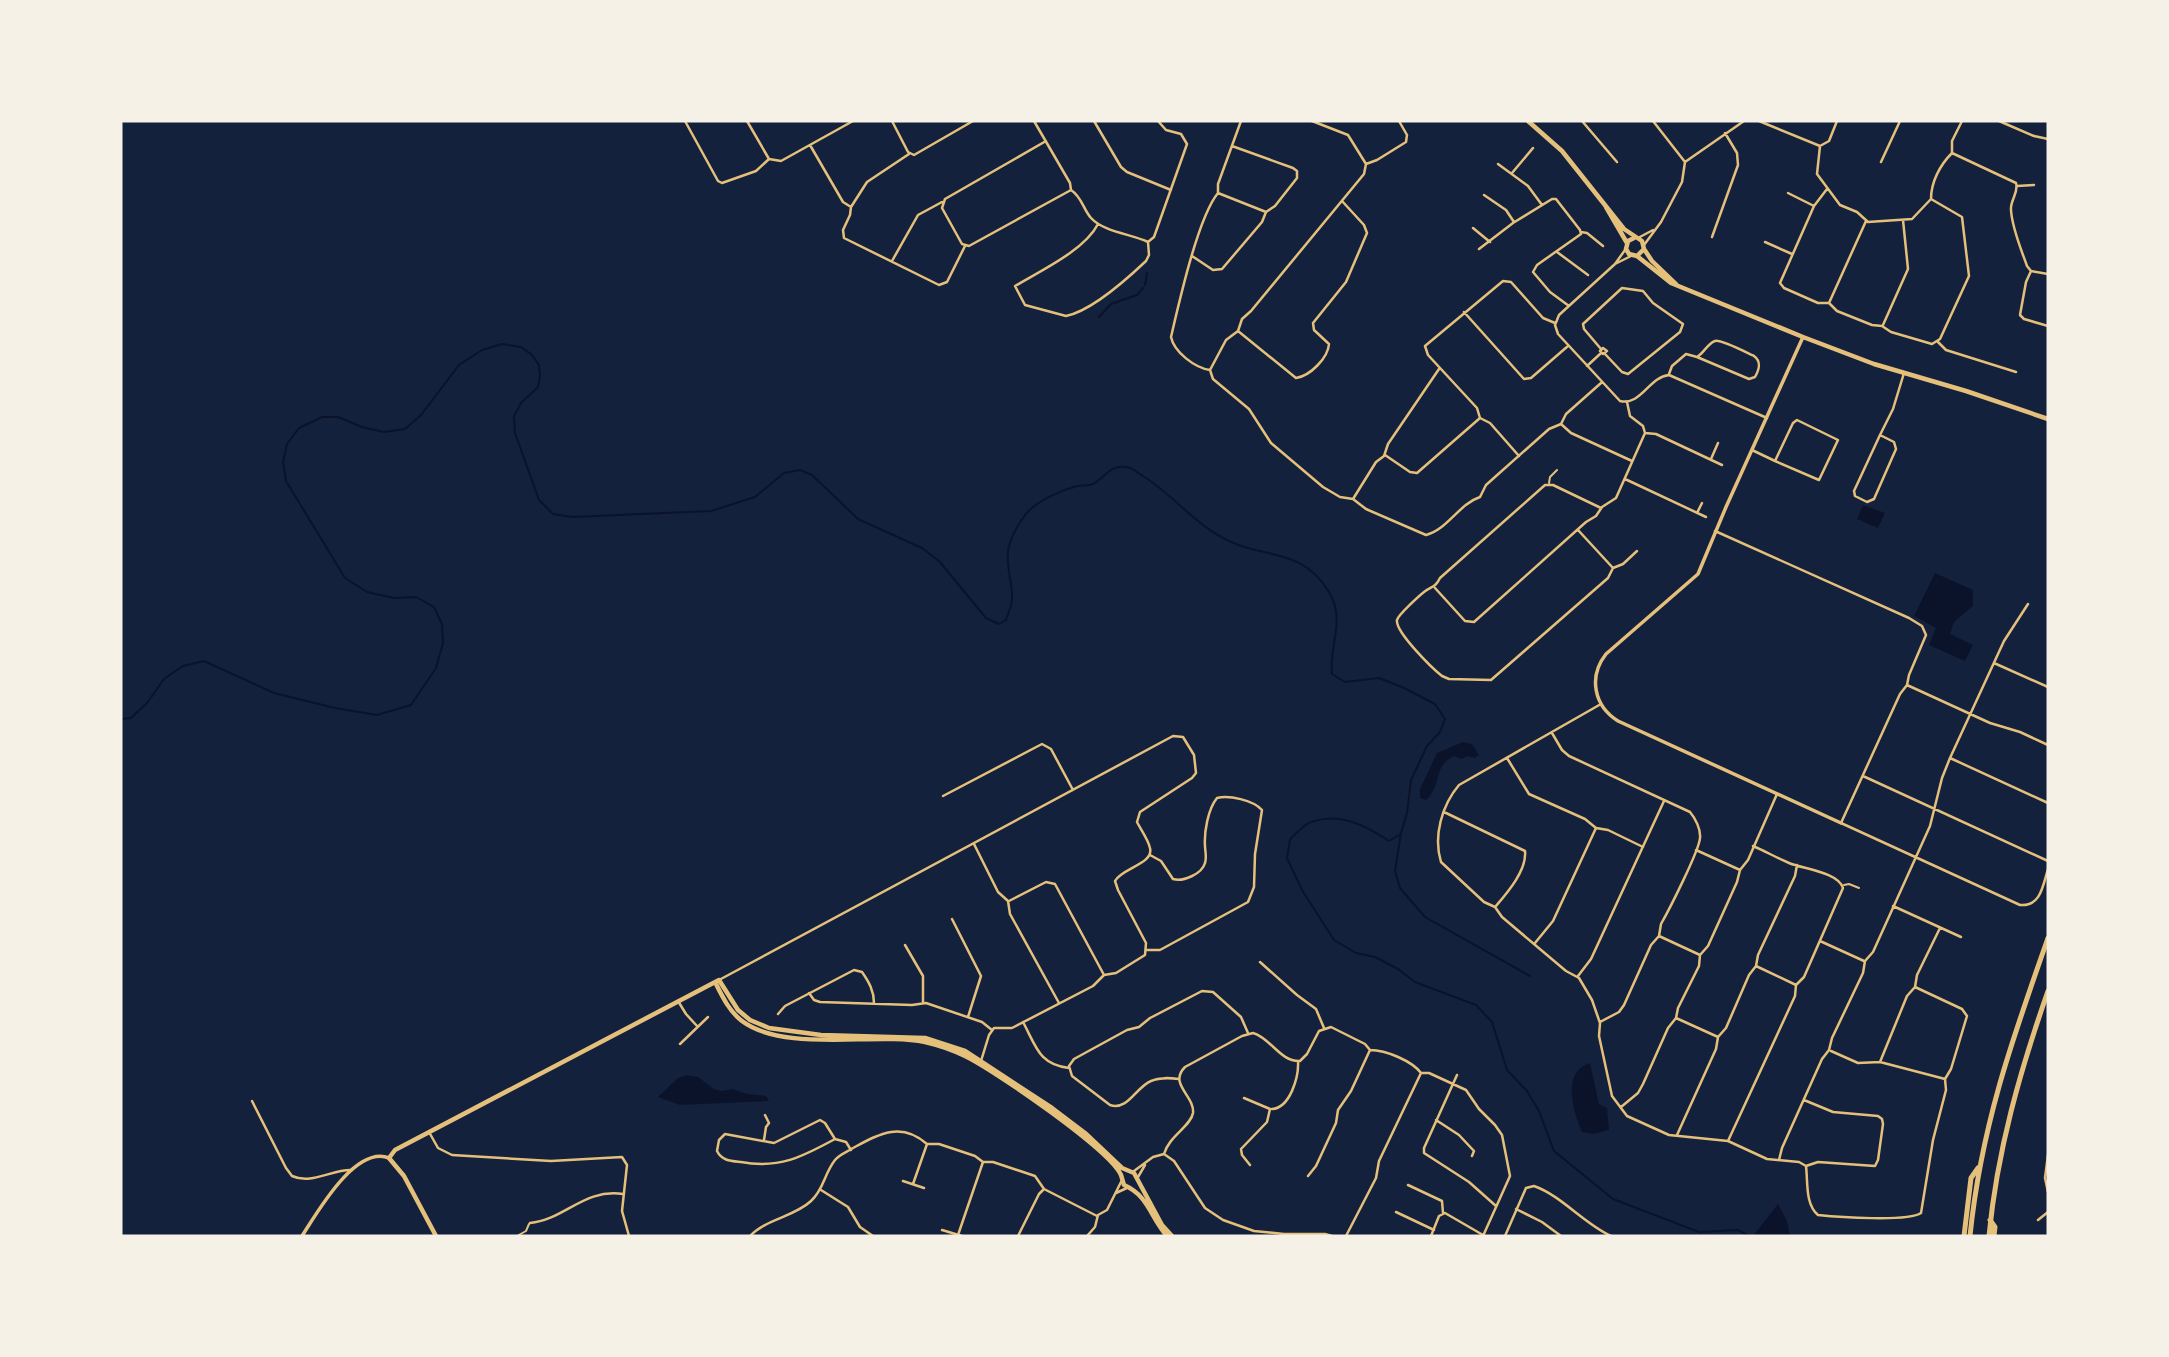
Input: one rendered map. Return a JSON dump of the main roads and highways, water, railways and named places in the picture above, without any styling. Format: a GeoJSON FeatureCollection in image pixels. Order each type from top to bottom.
{"type":"FeatureCollection","features":[{"type":"Feature","properties":{"kind":"highway"},"geometry":{"type":"LineString","coordinates":[[1970,1236],[1979,1165],[2004,1063],[2048,938]]}},
{"type":"Feature","properties":{"kind":"highway"},"geometry":{"type":"LineString","coordinates":[[1989,1236],[1999,1162],[2010,1109],[2048,991]]}},
{"type":"Feature","properties":{"kind":"highway"},"geometry":{"type":"LineString","coordinates":[[1964,1236],[1971,1178],[1979,1165]]}},
{"type":"Feature","properties":{"kind":"highway"},"geometry":{"type":"LineString","coordinates":[[1990,1220],[1995,1227],[1994,1236]]}},
{"type":"Feature","properties":{"kind":"main road"},"geometry":{"type":"LineString","coordinates":[[1528,121],[1562,150],[1606,206],[1644,247],[1652,261],[1677,284]]}},
{"type":"Feature","properties":{"kind":"main road"},"geometry":{"type":"LineString","coordinates":[[1606,206],[1634,256],[1667,281],[1874,365],[2048,419]]}},
{"type":"Feature","properties":{"kind":"main road"},"geometry":{"type":"LineString","coordinates":[[1626,246],[1636,238]]}},
{"type":"Feature","properties":{"kind":"main road"},"geometry":{"type":"LineString","coordinates":[[1634,256],[1644,247]]}},
{"type":"Feature","properties":{"kind":"main road"},"geometry":{"type":"LineString","coordinates":[[436,1236],[404,1176],[389,1158],[398,1147],[717,981],[738,1010],[750,1020],[769,1028],[806,1034],[925,1038],[962,1050],[1100,1153],[1144,1200],[1170,1236]]}},
{"type":"Feature","properties":{"kind":"main road"},"geometry":{"type":"LineString","coordinates":[[980,1063],[1071,1123],[1130,1172],[1138,1180],[1170,1236]]}},
{"type":"Feature","properties":{"kind":"main road"},"geometry":{"type":"LineString","coordinates":[[1122,1179],[1130,1172]]}},
{"type":"Feature","properties":{"kind":"main road"},"geometry":{"type":"LineString","coordinates":[[1130,1187],[1138,1180]]}},
{"type":"Feature","properties":{"kind":"water"},"geometry":{"type":"Polygon","coordinates":[[[1863,505],[1885,513],[1878,528],[1857,519],[1863,505]]]}},
{"type":"Feature","properties":{"kind":"water"},"geometry":{"type":"Polygon","coordinates":[[[1935,573],[1973,590],[1973,606],[1954,622],[1950,634],[1973,645],[1965,661],[1929,645],[1936,628],[1914,616],[1935,573]]]}},
{"type":"Feature","properties":{"kind":"water"},"geometry":{"type":"Polygon","coordinates":[[[1463,742],[1472,744],[1479,755],[1461,759],[1454,756],[1447,760],[1431,794],[1426,800],[1420,798],[1420,789],[1437,753],[1463,742]]]}},
{"type":"Feature","properties":{"kind":"water"},"geometry":{"type":"Polygon","coordinates":[[[1590,1063],[1599,1104],[1607,1108],[1609,1130],[1594,1134],[1582,1132],[1575,1114],[1572,1093],[1575,1075],[1590,1063]]]}},
{"type":"Feature","properties":{"kind":"water"},"geometry":{"type":"Polygon","coordinates":[[[687,1075],[698,1077],[714,1089],[732,1089],[766,1096],[769,1101],[680,1105],[658,1097],[678,1078],[687,1075]]]}},
{"type":"Feature","properties":{"kind":"water"},"geometry":{"type":"Polygon","coordinates":[[[1778,1204],[1787,1221],[1790,1236],[1753,1236],[1778,1204]]]}},
{"type":"Feature","properties":{"kind":"waterway"},"geometry":{"type":"LineString","coordinates":[[1145,285],[1147,273]]}},
{"type":"Feature","properties":{"kind":"waterway"},"geometry":{"type":"LineString","coordinates":[[1099,317],[1111,304],[1137,295],[1143,288]]}},
{"type":"Feature","properties":{"kind":"waterway"},"geometry":{"type":"LineString","coordinates":[[121,719],[131,718],[147,703],[164,679],[183,666],[204,661],[274,693],[335,708],[377,715],[411,705],[436,668],[443,643],[442,624],[434,607],[416,597],[394,598],[367,592],[345,578],[286,481],[283,462],[287,444],[299,428],[322,417],[338,417],[384,432],[405,429],[421,415],[459,365],[482,350],[502,344],[521,347],[532,355],[539,365],[540,376],[538,387],[521,403],[514,416],[515,433],[539,500],[553,514],[572,517],[711,511],[755,497],[784,473],[800,470],[812,475],[858,519],[922,548],[940,562],[986,618],[999,624],[1006,620],[1012,602],[1009,547],[1026,514],[1036,505],[1064,490],[1093,484],[1113,469],[1123,467],[1133,469],[1154,483],[1202,524],[1223,538],[1238,545],[1294,560],[1306,567],[1318,577],[1334,602],[1337,622],[1332,674],[1345,682],[1379,678],[1435,704],[1445,719],[1440,732],[1427,746],[1411,780],[1395,871],[1400,888],[1425,917],[1530,976]]}},
{"type":"Feature","properties":{"kind":"waterway"},"geometry":{"type":"LineString","coordinates":[[1399,835],[1389,841],[1361,825],[1332,818],[1308,823],[1290,839],[1287,858],[1302,890],[1334,940],[1356,953],[1375,957],[1415,982],[1476,1005],[1492,1022],[1507,1070],[1527,1091],[1539,1111],[1554,1151],[1613,1199],[1699,1232],[1738,1230],[1749,1236]]}}]}
